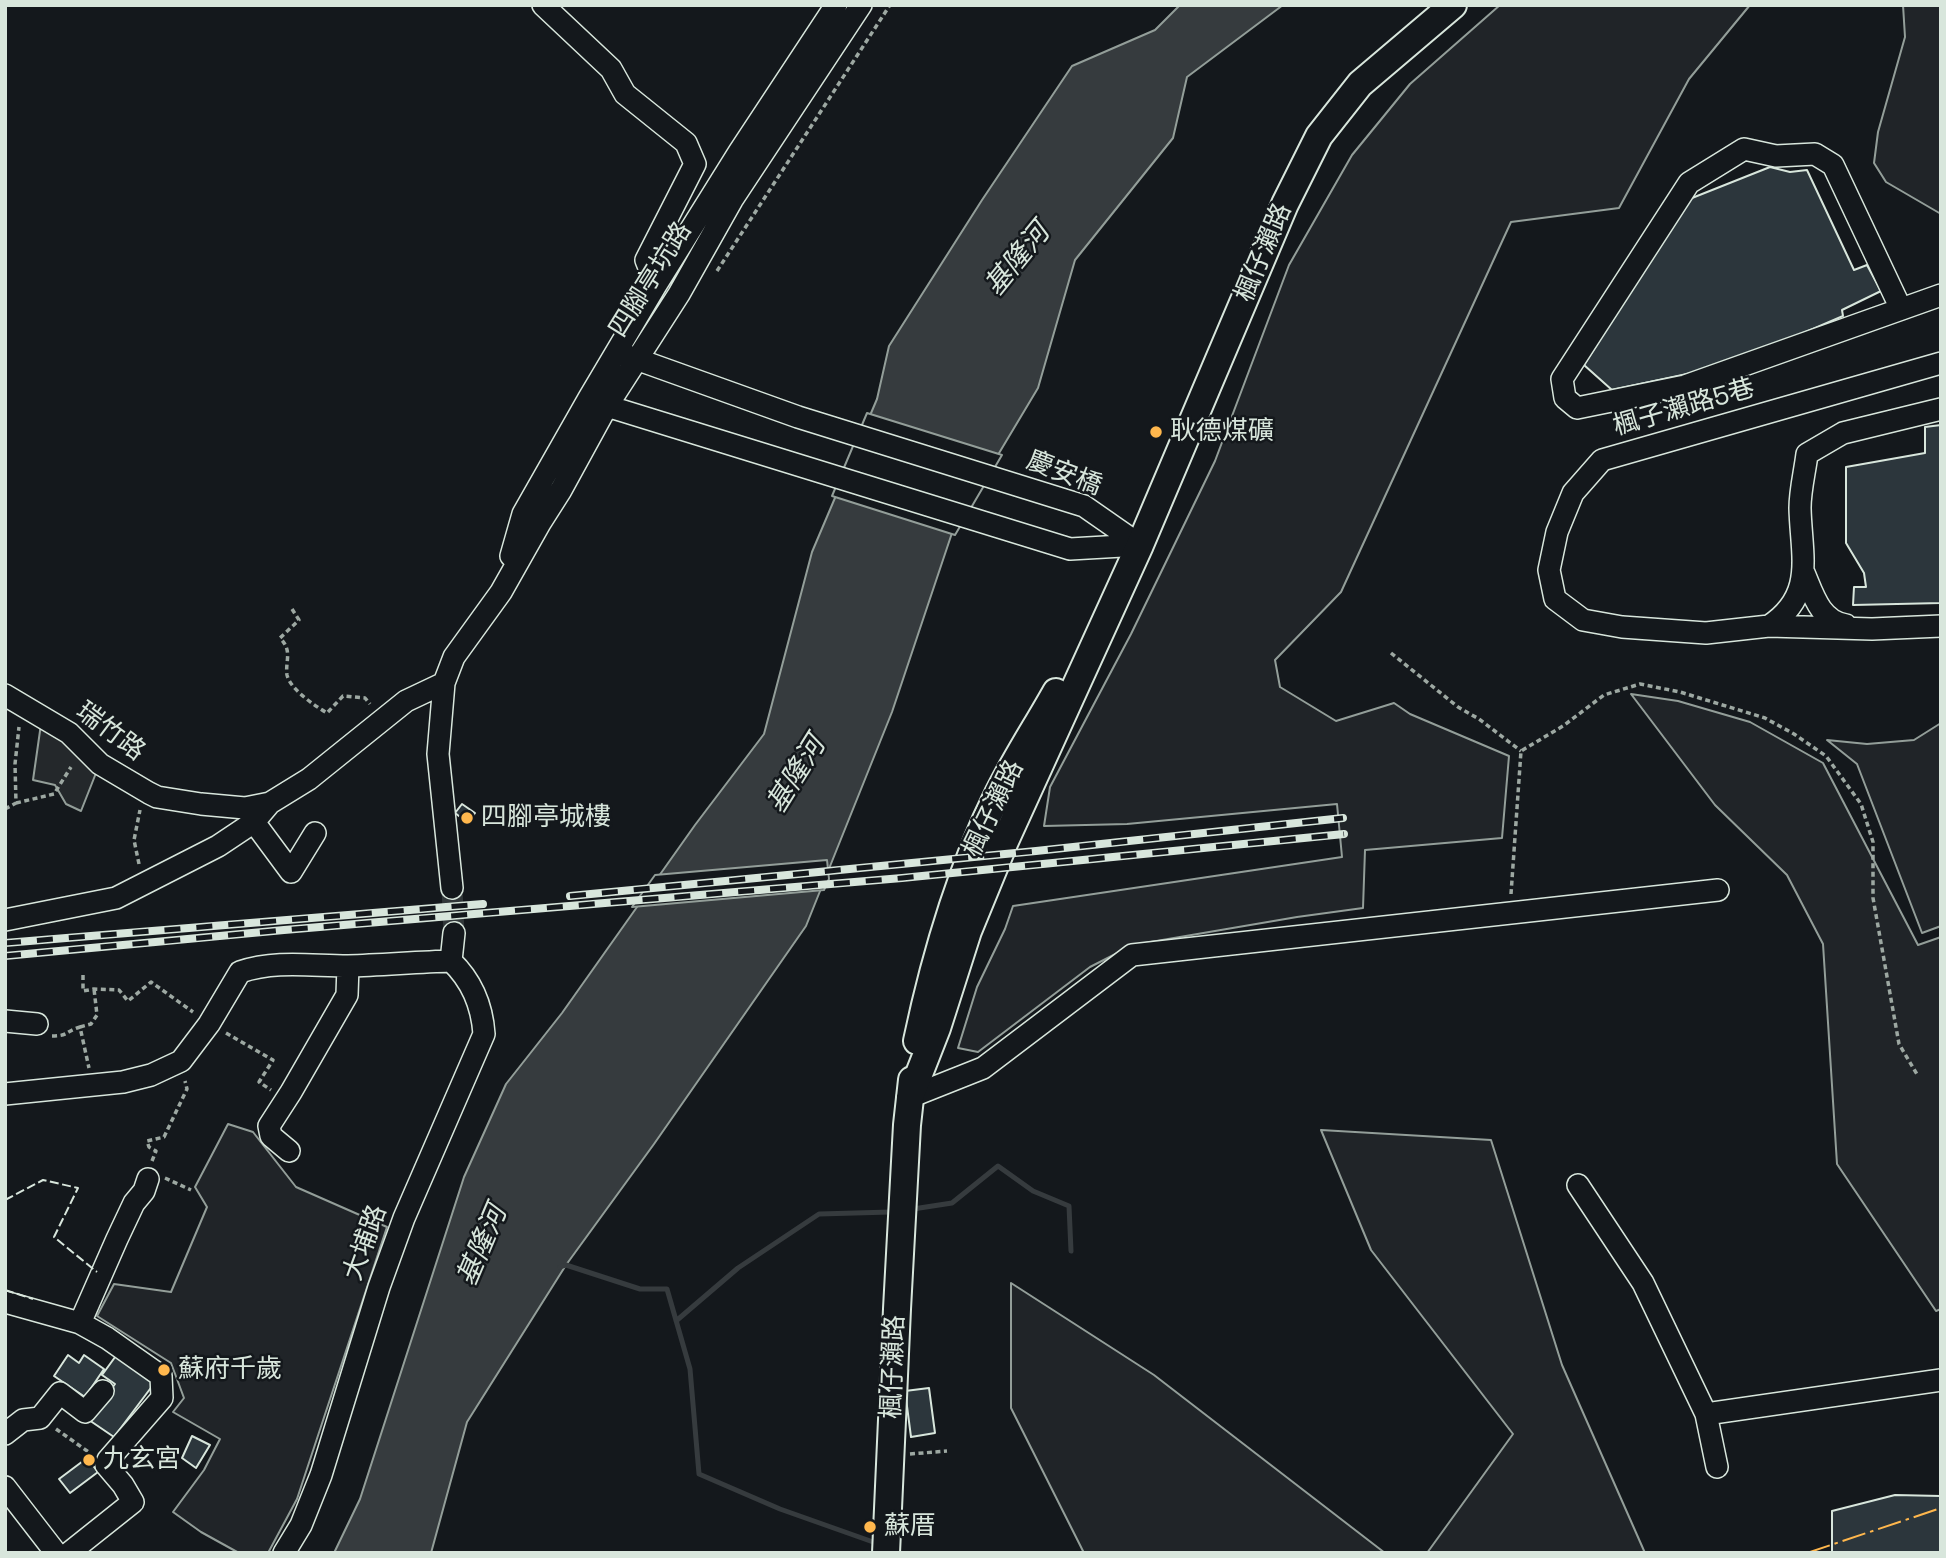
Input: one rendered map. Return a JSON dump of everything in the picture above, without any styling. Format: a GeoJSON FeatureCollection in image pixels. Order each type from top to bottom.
{"type":"FeatureCollection","features":[{"type":"Feature","properties":{"kind":"main road","name":"楓仔瀨路"},"geometry":{"type":"LineString","coordinates":[[886,1553],[898,1283],[910,1097],[937,1028],[968,931],[994,867],[1140,545],[1285,204],[1319,136],[1360,84],[1453,5]]}},
{"type":"Feature","properties":{"kind":"street"},"geometry":{"type":"LineString","coordinates":[[543,5],[611,69],[625,94],[686,143],[695,164],[646,260],[656,285]]}},
{"type":"Feature","properties":{"kind":"street","name":"四腳亭坑路"},"geometry":{"type":"LineString","coordinates":[[444,683],[454,657],[501,592],[561,491],[598,402],[626,356],[656,285],[739,152],[836,5]]}},
{"type":"Feature","properties":{"kind":"street","name":"四腳亭坑路"},"geometry":{"type":"LineString","coordinates":[[626,356],[679,294],[732,201],[861,5]]}},
{"type":"Feature","properties":{"kind":"street"},"geometry":{"type":"LineString","coordinates":[[1901,309],[1833,165],[1815,154],[1776,156],[1744,149],[1689,183],[1562,379],[1565,398],[1577,408],[1685,386],[1941,295]]}},
{"type":"Feature","properties":{"kind":"street","name":"慶安橋"},"geometry":{"type":"LineString","coordinates":[[626,356],[798,417],[1083,506],[1140,545]]}},
{"type":"Feature","properties":{"kind":"street","name":"楓子瀨路5巷"},"geometry":{"type":"LineString","coordinates":[[1872,629],[1769,626],[1706,632],[1622,627],[1583,620],[1555,599],[1549,570],[1557,532],[1573,493],[1602,460],[1941,363]]}},
{"type":"Feature","properties":{"kind":"street"},"geometry":{"type":"LineString","coordinates":[[598,402],[1070,549],[1140,545]]}},
{"type":"Feature","properties":{"kind":"street"},"geometry":{"type":"LineString","coordinates":[[1769,626],[1783,617],[1802,587],[1804,573],[1800,505],[1807,454],[1843,433],[1941,409]]}},
{"type":"Feature","properties":{"kind":"street"},"geometry":{"type":"LineString","coordinates":[[1804,573],[1821,611],[1840,624],[1872,629],[1941,626]]}},
{"type":"Feature","properties":{"kind":"street"},"geometry":{"type":"LineString","coordinates":[[444,683],[438,754],[452,888]]}},
{"type":"Feature","properties":{"kind":"street","name":"瑞竹路"},"geometry":{"type":"LineString","coordinates":[[5,920],[116,898],[218,846],[254,822],[270,803],[309,779],[406,701],[444,683]]}},
{"type":"Feature","properties":{"kind":"street","name":"瑞竹路"},"geometry":{"type":"LineString","coordinates":[[13,700],[69,733],[100,764],[157,797],[245,808],[270,803]]}},
{"type":"Feature","properties":{"kind":"street"},"geometry":{"type":"LineString","coordinates":[[254,822],[291,872],[315,833]]}},
{"type":"Feature","properties":{"kind":"street"},"geometry":{"type":"LineString","coordinates":[[910,1097],[983,1068],[1132,955],[1718,890]]}},
{"type":"Feature","properties":{"kind":"street"},"geometry":{"type":"LineString","coordinates":[[5,1094],[123,1082],[151,1075],[181,1062],[240,972],[279,964],[348,966],[451,961],[454,933]]}},
{"type":"Feature","properties":{"kind":"street","name":"大埔路"},"geometry":{"type":"LineString","coordinates":[[284,1553],[301,1525],[321,1475],[375,1300],[404,1218],[484,1034],[483,1016],[475,996],[463,972],[451,961]]}},
{"type":"Feature","properties":{"kind":"street"},"geometry":{"type":"LineString","coordinates":[[289,1151],[271,1136],[269,1126],[347,995],[348,966]]}},
{"type":"Feature","properties":{"kind":"street"},"geometry":{"type":"LineString","coordinates":[[5,1021],[37,1024]]}},
{"type":"Feature","properties":{"kind":"street"},"geometry":{"type":"LineString","coordinates":[[80,1323],[134,1203],[144,1191],[150,1176]]}},
{"type":"Feature","properties":{"kind":"street"},"geometry":{"type":"LineString","coordinates":[[1578,1185],[1643,1283],[1706,1414],[1717,1467]]}},
{"type":"Feature","properties":{"kind":"street"},"geometry":{"type":"LineString","coordinates":[[5,1302],[80,1323],[162,1376],[162,1398],[106,1465],[133,1502],[69,1553]]}},
{"type":"Feature","properties":{"kind":"street"},"geometry":{"type":"LineString","coordinates":[[1706,1414],[1941,1380]]}},
{"type":"Feature","properties":{"kind":"street"},"geometry":{"type":"LineString","coordinates":[[5,1434],[23,1420],[40,1418],[61,1393],[85,1412],[103,1391]]}},
{"type":"Feature","properties":{"kind":"street"},"geometry":{"type":"LineString","coordinates":[[5,1487],[56,1553]]}},
{"type":"Feature","properties":{"kind":"path"},"geometry":{"type":"LineString","coordinates":[[715,273],[890,5]]}},
{"type":"Feature","properties":{"kind":"path"},"geometry":{"type":"LineString","coordinates":[[292,609],[299,620],[280,638],[289,660],[286,672],[290,684],[327,713],[343,696],[365,698],[374,708],[374,726]]}},
{"type":"Feature","properties":{"kind":"path"},"geometry":{"type":"LineString","coordinates":[[1391,653],[1458,707],[1479,719],[1521,751]]}},
{"type":"Feature","properties":{"kind":"path"},"geometry":{"type":"LineString","coordinates":[[1521,751],[1563,726],[1604,695],[1640,684],[1680,692],[1765,718],[1826,756],[1861,804],[1873,842],[1873,898],[1899,1044],[1918,1076]]}},
{"type":"Feature","properties":{"kind":"path"},"geometry":{"type":"LineString","coordinates":[[13,700],[16,803]]}},
{"type":"Feature","properties":{"kind":"path"},"geometry":{"type":"LineString","coordinates":[[1510,913],[1521,751]]}},
{"type":"Feature","properties":{"kind":"path"},"geometry":{"type":"LineString","coordinates":[[5,809],[16,803],[54,794],[71,767]]}},
{"type":"Feature","properties":{"kind":"path"},"geometry":{"type":"LineString","coordinates":[[149,793],[138,813],[134,840],[138,862],[149,881]]}},
{"type":"Feature","properties":{"kind":"path"},"geometry":{"type":"LineString","coordinates":[[83,975],[83,991],[119,990],[128,1001],[151,982],[209,1023],[273,1060],[259,1082],[285,1100]]}},
{"type":"Feature","properties":{"kind":"path"},"geometry":{"type":"LineString","coordinates":[[37,1024],[38,1037],[64,1036],[74,1029],[91,1024],[97,1015],[94,989]]}},
{"type":"Feature","properties":{"kind":"path"},"geometry":{"type":"LineString","coordinates":[[80,1027],[90,1085]]}},
{"type":"Feature","properties":{"kind":"path"},"geometry":{"type":"LineString","coordinates":[[181,1062],[187,1089],[164,1137],[148,1141],[149,1147],[156,1151],[152,1162],[155,1168],[150,1176],[191,1190]]}},
{"type":"Feature","properties":{"kind":"path"},"geometry":{"type":"LineString","coordinates":[[40,1418],[101,1460],[108,1460]]}},
{"type":"Feature","properties":{"kind":"path"},"geometry":{"type":"LineString","coordinates":[[890,1455],[947,1451]]}},
{"type":"Feature","properties":{"kind":"shaded area"},"geometry":{"type":"Polygon","coordinates":[[[1500,5],[1750,5],[1689,79],[1619,208],[1511,222],[1341,592],[1275,660],[1280,687],[1336,721],[1394,703],[1410,714],[1509,756],[1502,838],[1365,850],[1363,908],[1133,945],[1090,967],[978,1052],[958,1048],[977,987],[1013,906],[1342,857],[1337,804],[1127,824],[1044,826],[1050,787],[1131,634],[1215,461],[1289,265],[1352,155],[1410,84],[1500,5]]]}},
{"type":"Feature","properties":{"kind":"shaded area"},"geometry":{"type":"Polygon","coordinates":[[[1903,5],[1941,5],[1941,214],[1886,182],[1874,163],[1878,132],[1905,37],[1903,5]]]}},
{"type":"Feature","properties":{"kind":"shaded area"},"geometry":{"type":"Polygon","coordinates":[[[1631,694],[1678,701],[1750,722],[1823,763],[1918,945],[1941,937],[1941,1309],[1936,1311],[1837,1164],[1823,944],[1787,875],[1715,805],[1631,694]]]}},
{"type":"Feature","properties":{"kind":"shaded area"},"geometry":{"type":"Polygon","coordinates":[[[1941,723],[1941,926],[1922,933],[1857,764],[1827,740],[1867,744],[1914,740],[1941,723]]]}},
{"type":"Feature","properties":{"kind":"shaded area"},"geometry":{"type":"Polygon","coordinates":[[[41,724],[98,768],[81,811],[66,804],[55,785],[33,780],[41,724]]]}},
{"type":"Feature","properties":{"kind":"shaded area"},"geometry":{"type":"Polygon","coordinates":[[[228,1124],[253,1132],[296,1187],[387,1227],[297,1499],[268,1553],[239,1553],[201,1532],[173,1512],[204,1470],[220,1439],[173,1412],[184,1398],[171,1363],[97,1316],[114,1284],[171,1292],[207,1207],[195,1187],[228,1124]]]}},
{"type":"Feature","properties":{"kind":"shaded area"},"geometry":{"type":"Polygon","coordinates":[[[1321,1130],[1491,1140],[1562,1365],[1645,1553],[1427,1553],[1513,1434],[1371,1250],[1321,1130]]]}},
{"type":"Feature","properties":{"kind":"shaded area"},"geometry":{"type":"Polygon","coordinates":[[[1011,1283],[1154,1375],[1385,1553],[1084,1553],[1011,1408],[1011,1283]]]}},
{"type":"Feature","properties":{"kind":"water","name":"基隆河"},"geometry":{"type":"Polygon","coordinates":[[[1180,5],[1283,5],[1187,77],[1173,138],[1075,260],[1038,388],[953,530],[892,712],[806,926],[566,1265],[467,1422],[431,1553],[334,1553],[360,1499],[464,1177],[506,1084],[562,1013],[695,825],[764,734],[812,552],[877,399],[889,346],[1072,66],[1155,30],[1180,5]]]}},
{"type":"Feature","properties":{"kind":"pier"},"geometry":{"type":"Polygon","coordinates":[[[867,413],[1002,455],[955,535],[832,496],[867,413]]]}},
{"type":"Feature","properties":{"kind":"pier"},"geometry":{"type":"Polygon","coordinates":[[[827,860],[829,879],[824,890],[632,907],[655,875],[827,860]]]}},
{"type":"Feature","properties":{"kind":"building"},"geometry":{"type":"Polygon","coordinates":[[[1770,167],[1790,172],[1807,170],[1854,270],[1867,265],[1881,291],[1842,310],[1843,316],[1729,365],[1612,390],[1584,365],[1687,200],[1770,167]]]}},
{"type":"Feature","properties":{"kind":"building"},"geometry":{"type":"Polygon","coordinates":[[[1941,425],[1941,603],[1853,605],[1854,587],[1866,587],[1864,573],[1846,543],[1846,467],[1925,453],[1925,427],[1941,425]]]}},
{"type":"Feature","properties":{"kind":"building","name":"四腳亭城樓"},"geometry":{"type":"Polygon","coordinates":[[[462,804],[475,813],[468,823],[455,813],[462,804]]]}},
{"type":"Feature","properties":{"kind":"building"},"geometry":{"type":"Polygon","coordinates":[[[118,1353],[156,1381],[114,1437],[89,1420],[115,1384],[102,1375],[118,1353]]]}},
{"type":"Feature","properties":{"kind":"building"},"geometry":{"type":"Polygon","coordinates":[[[68,1355],[79,1363],[84,1355],[104,1369],[85,1397],[54,1376],[68,1355]]]}},
{"type":"Feature","properties":{"kind":"building"},"geometry":{"type":"Polygon","coordinates":[[[929,1388],[935,1433],[911,1437],[905,1391],[929,1388]]]}},
{"type":"Feature","properties":{"kind":"building"},"geometry":{"type":"Polygon","coordinates":[[[192,1436],[210,1445],[196,1468],[182,1458],[192,1436]]]}},
{"type":"Feature","properties":{"kind":"building","name":"九玄宮"},"geometry":{"type":"Polygon","coordinates":[[[87,1458],[98,1472],[70,1493],[59,1479],[87,1458]]]}},
{"type":"Feature","properties":{"kind":"building"},"geometry":{"type":"Polygon","coordinates":[[[1895,1495],[1941,1496],[1941,1553],[1832,1553],[1832,1511],[1895,1495]]]}},
{"type":"Feature","properties":{"kind":"waterway"},"geometry":{"type":"LineString","coordinates":[[913,1209],[952,1203],[998,1166],[1033,1191],[1069,1206],[1071,1251]]}},
{"type":"Feature","properties":{"kind":"waterway"},"geometry":{"type":"LineString","coordinates":[[676,1321],[738,1268],[819,1214],[891,1212]]}},
{"type":"Feature","properties":{"kind":"waterway"},"geometry":{"type":"LineString","coordinates":[[560,1267],[566,1265],[640,1289],[667,1289],[690,1369],[699,1474],[780,1509],[876,1543]]}},
{"type":"Feature","properties":{"kind":"tunnel"},"geometry":{"type":"LineString","coordinates":[[452,888],[454,933]]}},
{"type":"Feature","properties":{"kind":"railway"},"geometry":{"type":"LineString","coordinates":[[570,896],[1343,818]]}},
{"type":"Feature","properties":{"kind":"railway"},"geometry":{"type":"LineString","coordinates":[[5,956],[902,878],[1344,834]]}},
{"type":"Feature","properties":{"kind":"railway"},"geometry":{"type":"LineString","coordinates":[[5,943],[483,904]]}},
{"type":"Feature","properties":{"kind":"fence"},"geometry":{"type":"LineString","coordinates":[[5,1200],[43,1180],[78,1188],[54,1237],[97,1272]]}},
{"type":"Feature","properties":{"kind":"fence"},"geometry":{"type":"LineString","coordinates":[[5,1290],[33,1299]]}},
{"type":"Feature","properties":{"kind":"power"},"geometry":{"type":"LineString","coordinates":[[1807,1553],[1941,1508]]}},
{"type":"Feature","properties":{"kind":"place","name":"耿德煤礦"},"geometry":{"type":"Point","coordinates":[1156,432]}},
{"type":"Feature","properties":{"kind":"place","name":"四腳亭城樓"},"geometry":{"type":"Point","coordinates":[467,818]}},
{"type":"Feature","properties":{"kind":"place","name":"蘇府千歲"},"geometry":{"type":"Point","coordinates":[164,1370]}},
{"type":"Feature","properties":{"kind":"place","name":"九玄宮"},"geometry":{"type":"Point","coordinates":[89,1460]}},
{"type":"Feature","properties":{"kind":"place","name":"蘇厝"},"geometry":{"type":"Point","coordinates":[870,1527]}}]}
